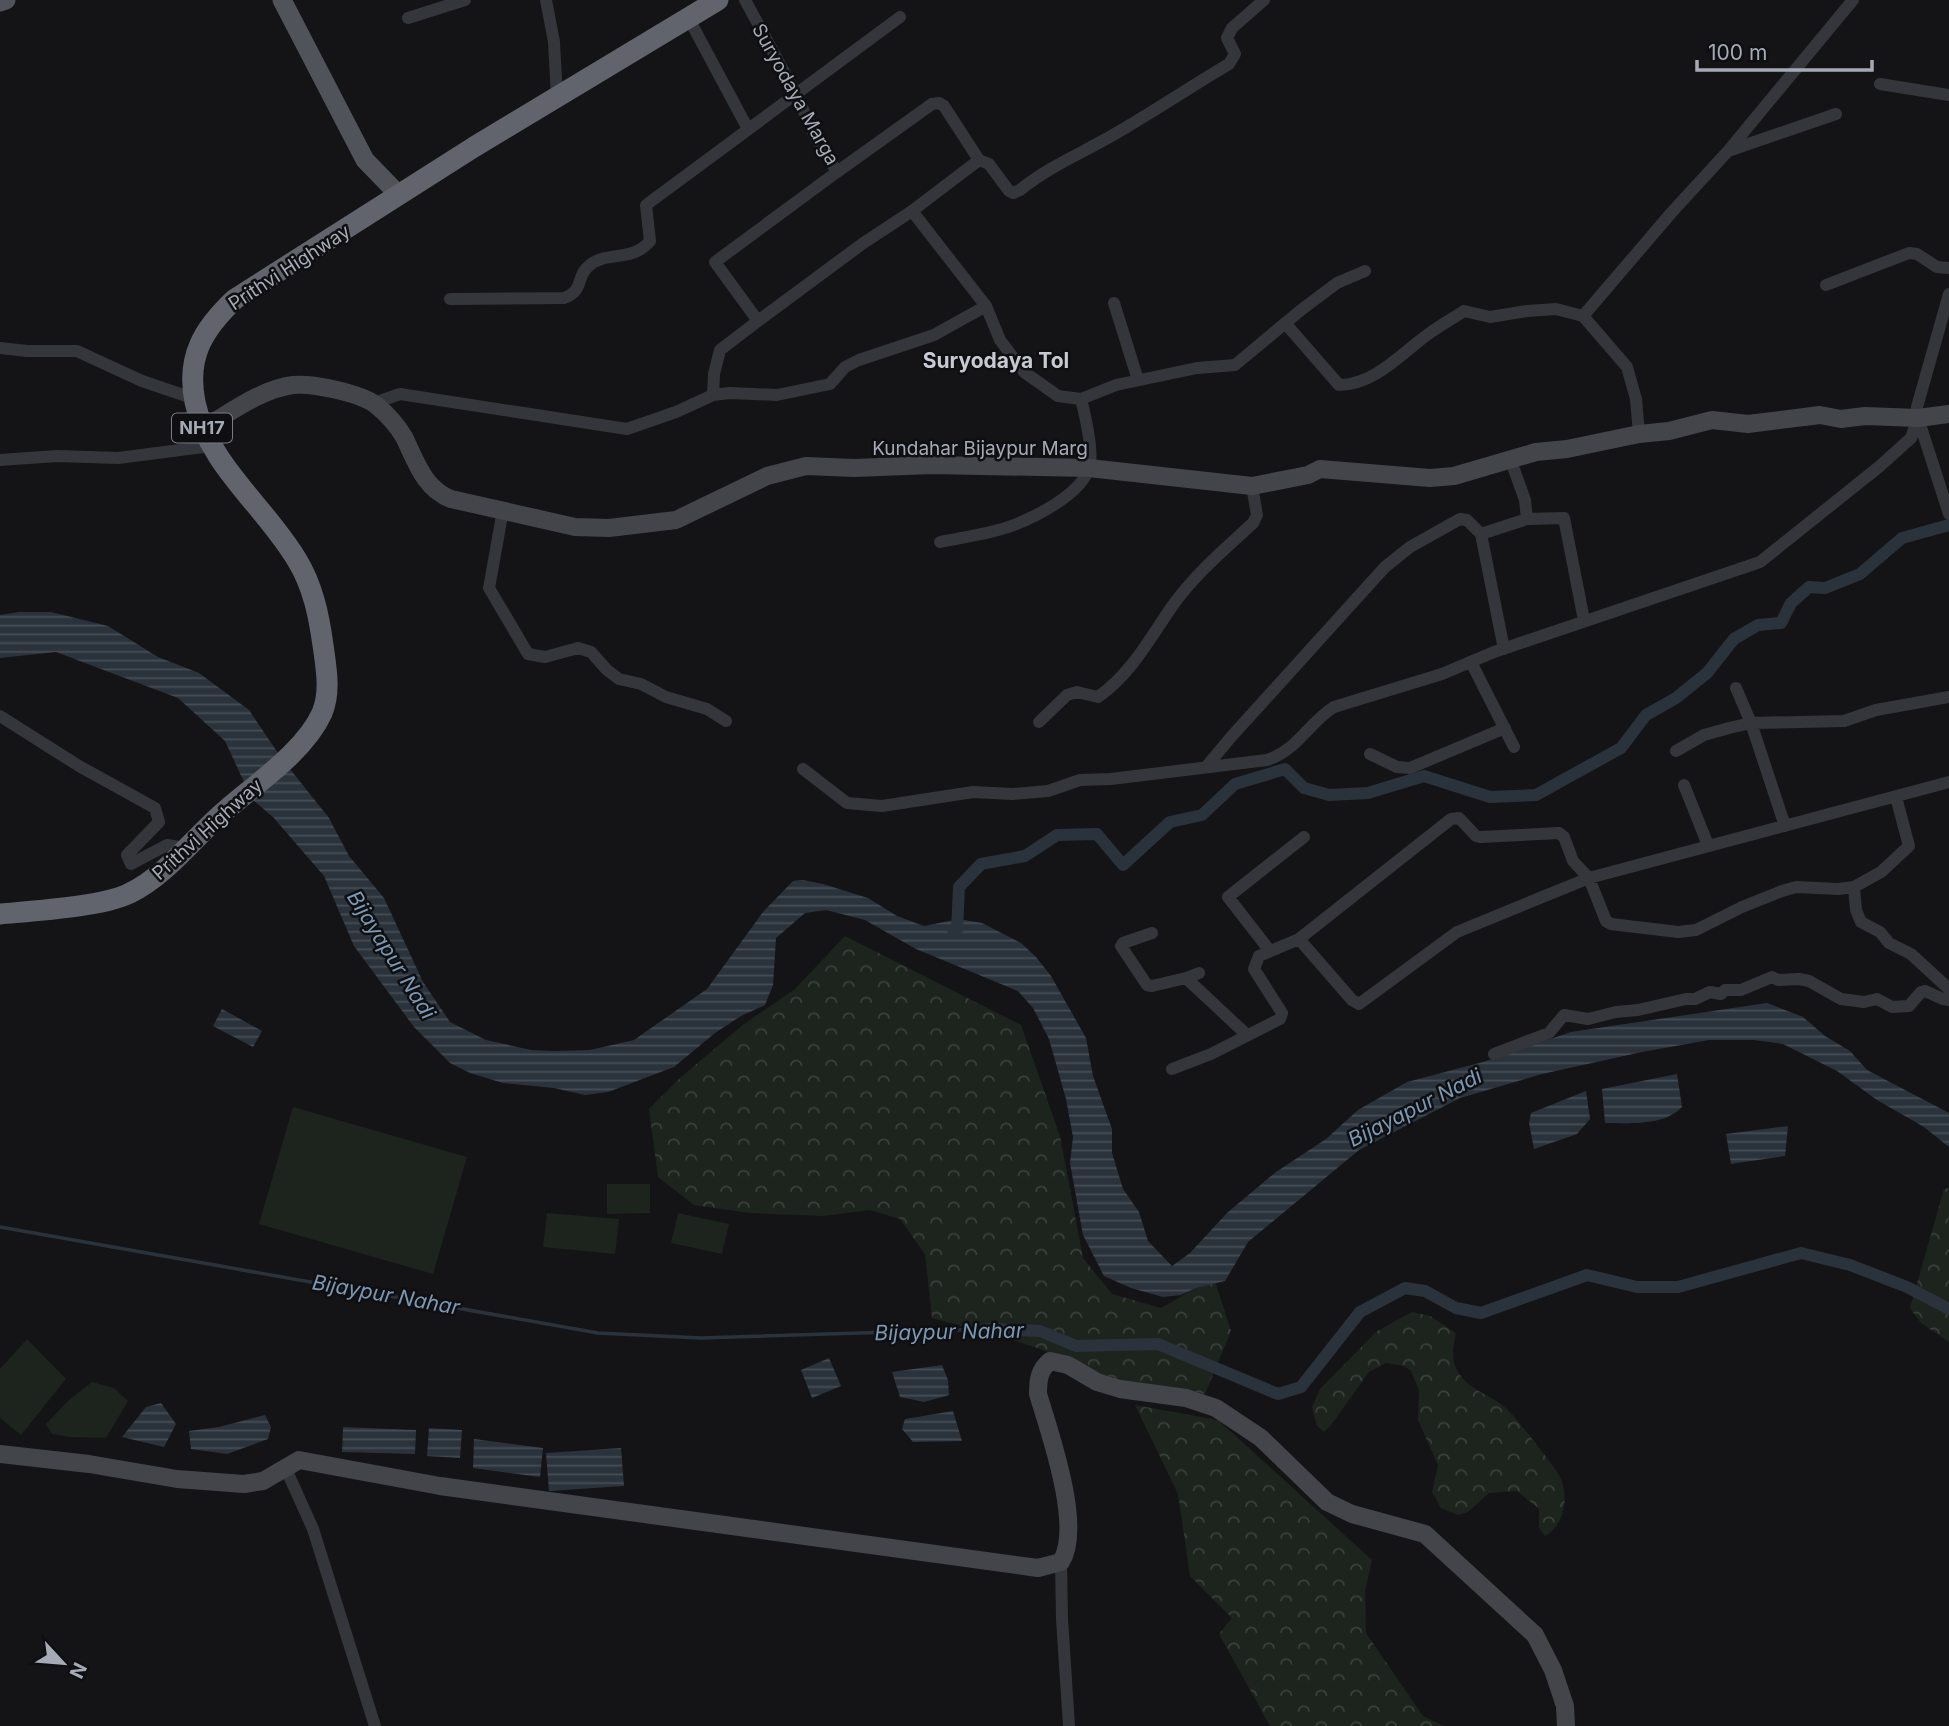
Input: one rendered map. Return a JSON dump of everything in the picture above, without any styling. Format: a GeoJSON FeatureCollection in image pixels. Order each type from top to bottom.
{"type":"FeatureCollection","features":[{"type":"Feature","properties":{"kind":"highway","name":"Prithvi Highway"},"geometry":{"type":"LineString","coordinates":[[0,914],[100,901],[129,894],[160,872],[211,823],[274,770],[313,728],[326,701],[327,685],[321,631],[312,593],[295,556],[206,437],[195,399],[192,379],[195,355],[201,340],[220,313],[235,299],[399,195],[718,0]]}},
{"type":"Feature","properties":{"kind":"main road"},"geometry":{"type":"LineString","coordinates":[[0,2],[6,0]]}},
{"type":"Feature","properties":{"kind":"main road"},"geometry":{"type":"LineString","coordinates":[[282,0],[365,160],[399,195]]}},
{"type":"Feature","properties":{"kind":"main road"},"geometry":{"type":"LineString","coordinates":[[206,437],[264,394],[293,385],[329,389],[374,403]]}},
{"type":"Feature","properties":{"kind":"main road","name":"Kundahar Bijaypur Marg"},"geometry":{"type":"LineString","coordinates":[[374,403],[393,422],[420,470],[439,494],[575,527],[609,528],[676,520],[767,476],[806,466],[1089,468],[1252,486],[1308,475],[1320,469],[1430,478],[1454,476],[1536,452],[1567,449],[1639,433],[1669,431],[1712,420],[1763,423],[1820,415],[1840,419],[1866,416],[1918,418],[1949,414]]}},
{"type":"Feature","properties":{"kind":"main road"},"geometry":{"type":"LineString","coordinates":[[0,1454],[244,1484],[263,1481],[299,1460],[440,1486],[1038,1568],[1061,1562],[1067,1553],[1069,1539],[1068,1511],[1038,1394],[1041,1371],[1050,1361],[1068,1365],[1097,1382],[1119,1389],[1186,1398],[1216,1408],[1261,1438],[1327,1502],[1352,1514],[1425,1534],[1535,1635],[1553,1670],[1565,1706],[1566,1726]]}},
{"type":"Feature","properties":{"kind":"street"},"geometry":{"type":"LineString","coordinates":[[408,18],[465,0]]}},
{"type":"Feature","properties":{"kind":"street"},"geometry":{"type":"LineString","coordinates":[[546,0],[554,43],[557,98]]}},
{"type":"Feature","properties":{"kind":"street","name":"Suryodaya Marga"},"geometry":{"type":"LineString","coordinates":[[744,0],[796,94],[815,136],[837,172],[932,104],[939,103],[944,106],[979,160]]}},
{"type":"Feature","properties":{"kind":"street"},"geometry":{"type":"LineString","coordinates":[[713,395],[714,374],[720,350],[979,160],[989,164],[1009,191],[1013,193],[1020,190],[1065,160],[1169,102],[1229,64],[1235,54],[1227,38],[1229,31],[1264,0]]}},
{"type":"Feature","properties":{"kind":"street"},"geometry":{"type":"LineString","coordinates":[[1583,316],[1728,151],[1853,0]]}},
{"type":"Feature","properties":{"kind":"street"},"geometry":{"type":"LineString","coordinates":[[450,299],[564,298],[573,295],[578,289],[581,275],[591,263],[642,250],[650,241],[646,205],[900,18]]}},
{"type":"Feature","properties":{"kind":"street"},"geometry":{"type":"LineString","coordinates":[[689,19],[748,130]]}},
{"type":"Feature","properties":{"kind":"street"},"geometry":{"type":"LineString","coordinates":[[1880,84],[1949,95]]}},
{"type":"Feature","properties":{"kind":"street"},"geometry":{"type":"LineString","coordinates":[[1728,151],[1836,114]]}},
{"type":"Feature","properties":{"kind":"street"},"geometry":{"type":"LineString","coordinates":[[758,321],[715,262],[837,172]]}},
{"type":"Feature","properties":{"kind":"street"},"geometry":{"type":"LineString","coordinates":[[912,211],[986,306],[1000,340],[1024,372],[1058,396],[1081,399],[1116,385],[1138,380],[1197,368],[1235,365],[1337,283],[1366,271]]}},
{"type":"Feature","properties":{"kind":"street"},"geometry":{"type":"LineString","coordinates":[[1826,285],[1909,253],[1917,254],[1937,267],[1949,268]]}},
{"type":"Feature","properties":{"kind":"street"},"geometry":{"type":"LineString","coordinates":[[1949,294],[1917,407],[1918,418],[1949,514]]}},
{"type":"Feature","properties":{"kind":"street"},"geometry":{"type":"LineString","coordinates":[[1114,303],[1138,380]]}},
{"type":"Feature","properties":{"kind":"street"},"geometry":{"type":"LineString","coordinates":[[374,403],[400,394],[627,429],[676,412],[713,395],[777,395],[830,384],[845,367],[859,360],[934,335],[986,306]]}},
{"type":"Feature","properties":{"kind":"street"},"geometry":{"type":"LineString","coordinates":[[1285,323],[1339,385],[1348,385],[1377,374],[1430,333],[1464,311],[1490,317],[1527,310],[1556,309],[1583,316],[1627,367],[1636,398],[1639,433]]}},
{"type":"Feature","properties":{"kind":"street"},"geometry":{"type":"LineString","coordinates":[[0,348],[77,351],[142,381],[195,399]]}},
{"type":"Feature","properties":{"kind":"street"},"geometry":{"type":"LineString","coordinates":[[940,542],[1013,525],[1063,499],[1076,488],[1089,468],[1087,424],[1081,399]]}},
{"type":"Feature","properties":{"kind":"street"},"geometry":{"type":"LineString","coordinates":[[803,769],[847,803],[882,806],[973,792],[1012,794],[1048,791],[1080,780],[1111,779],[1267,760],[1283,755],[1324,713],[1334,707],[1404,687],[1584,620],[1760,562],[1891,457],[1911,438],[1918,418]]}},
{"type":"Feature","properties":{"kind":"street"},"geometry":{"type":"LineString","coordinates":[[0,460],[57,456],[118,458],[206,437]]}},
{"type":"Feature","properties":{"kind":"street"},"geometry":{"type":"LineString","coordinates":[[1511,461],[1525,500],[1527,519]]}},
{"type":"Feature","properties":{"kind":"street"},"geometry":{"type":"LineString","coordinates":[[1039,722],[1067,695],[1077,692],[1098,698],[1113,687],[1206,565],[1253,523],[1257,515],[1252,486]]}},
{"type":"Feature","properties":{"kind":"street"},"geometry":{"type":"LineString","coordinates":[[503,510],[489,588],[528,654],[545,657],[578,648],[591,652],[619,679],[641,684],[666,697],[707,709],[726,722]]}},
{"type":"Feature","properties":{"kind":"street"},"geometry":{"type":"LineString","coordinates":[[1481,534],[1527,519],[1564,518],[1584,620]]}},
{"type":"Feature","properties":{"kind":"street"},"geometry":{"type":"LineString","coordinates":[[1206,767],[1385,567],[1410,547],[1460,519],[1467,520],[1481,534],[1504,649]]}},
{"type":"Feature","properties":{"kind":"street"},"geometry":{"type":"LineString","coordinates":[[1471,662],[1514,747]]}},
{"type":"Feature","properties":{"kind":"street"},"geometry":{"type":"LineString","coordinates":[[1736,688],[1751,723],[1785,826]]}},
{"type":"Feature","properties":{"kind":"street"},"geometry":{"type":"LineString","coordinates":[[1676,751],[1704,735],[1751,723],[1844,721],[1876,710],[1949,697]]}},
{"type":"Feature","properties":{"kind":"street"},"geometry":{"type":"LineString","coordinates":[[0,716],[79,766],[155,808],[159,822],[127,855],[131,864],[167,845],[185,848]]}},
{"type":"Feature","properties":{"kind":"street"},"geometry":{"type":"LineString","coordinates":[[1370,754],[1397,766],[1410,768],[1505,728]]}},
{"type":"Feature","properties":{"kind":"street"},"geometry":{"type":"LineString","coordinates":[[1299,939],[1352,1000],[1359,1004],[1457,932],[1589,878],[1949,782]]}},
{"type":"Feature","properties":{"kind":"street"},"geometry":{"type":"LineString","coordinates":[[1684,785],[1708,845]]}},
{"type":"Feature","properties":{"kind":"street"},"geometry":{"type":"LineString","coordinates":[[1172,1069],[1211,1054],[1280,1019],[1282,1013],[1254,969],[1259,956],[1299,939],[1455,817],[1480,837],[1559,833],[1564,837],[1573,861],[1589,878],[1606,921],[1611,924],[1678,932],[1696,930],[1742,906],[1782,891],[1796,887],[1838,890],[1854,887],[1881,872],[1909,846],[1896,797]]}},
{"type":"Feature","properties":{"kind":"street"},"geometry":{"type":"LineString","coordinates":[[1270,951],[1228,897],[1304,836]]}},
{"type":"Feature","properties":{"kind":"street"},"geometry":{"type":"LineString","coordinates":[[1854,887],[1856,910],[1861,922],[1880,932],[1889,943],[1911,954],[1949,989]]}},
{"type":"Feature","properties":{"kind":"street"},"geometry":{"type":"LineString","coordinates":[[1152,933],[1121,946],[1147,985],[1199,973]]}},
{"type":"Feature","properties":{"kind":"street"},"geometry":{"type":"LineString","coordinates":[[1494,1054],[1549,1033],[1564,1015],[1588,1019],[1638,1010],[1695,999],[1710,992],[1721,994],[1725,990],[1741,990],[1772,977],[1779,980],[1810,981],[1841,999],[1864,1002],[1877,999],[1896,1007],[1909,1006],[1923,991],[1949,1000]]}},
{"type":"Feature","properties":{"kind":"street"},"geometry":{"type":"LineString","coordinates":[[1186,978],[1247,1035]]}},
{"type":"Feature","properties":{"kind":"street"},"geometry":{"type":"LineString","coordinates":[[286,1469],[317,1540],[375,1726]]}},
{"type":"Feature","properties":{"kind":"street"},"geometry":{"type":"LineString","coordinates":[[1061,1562],[1069,1726]]}},
{"type":"Feature","properties":{"kind":"green space"},"geometry":{"type":"Polygon","coordinates":[[[845,936],[1021,1025],[1060,1136],[1083,1258],[1112,1294],[1161,1308],[1214,1278],[1231,1331],[1205,1394],[1148,1388],[1087,1370],[1055,1354],[1004,1337],[932,1318],[925,1254],[900,1219],[870,1210],[823,1216],[750,1213],[694,1205],[658,1177],[649,1109],[681,1077],[744,1024],[795,989],[845,936]]]}},
{"type":"Feature","properties":{"kind":"green space"},"geometry":{"type":"Polygon","coordinates":[[[293,1107],[467,1157],[433,1274],[259,1224],[293,1107]]]}},
{"type":"Feature","properties":{"kind":"green space"},"geometry":{"type":"Polygon","coordinates":[[[607,1184],[650,1184],[650,1213],[607,1214],[607,1184]]]}},
{"type":"Feature","properties":{"kind":"green space"},"geometry":{"type":"Polygon","coordinates":[[[1949,1188],[1949,1342],[1921,1323],[1910,1308],[1944,1189],[1949,1188]]]}},
{"type":"Feature","properties":{"kind":"green space"},"geometry":{"type":"Polygon","coordinates":[[[547,1213],[619,1219],[615,1254],[543,1247],[547,1213]]]}},
{"type":"Feature","properties":{"kind":"green space"},"geometry":{"type":"Polygon","coordinates":[[[678,1213],[729,1224],[722,1254],[671,1243],[678,1213]]]}},
{"type":"Feature","properties":{"kind":"green space"},"geometry":{"type":"Polygon","coordinates":[[[1412,1312],[1430,1316],[1456,1333],[1454,1360],[1460,1375],[1471,1386],[1508,1410],[1561,1479],[1565,1495],[1561,1519],[1545,1536],[1539,1528],[1539,1509],[1517,1491],[1489,1493],[1468,1512],[1458,1515],[1441,1508],[1432,1492],[1438,1465],[1418,1420],[1419,1390],[1411,1371],[1404,1366],[1386,1363],[1369,1372],[1331,1425],[1324,1432],[1317,1426],[1312,1407],[1320,1389],[1377,1331],[1412,1312]]]}},
{"type":"Feature","properties":{"kind":"green space"},"geometry":{"type":"Polygon","coordinates":[[[27,1339],[66,1379],[21,1435],[0,1418],[0,1369],[27,1339]]]}},
{"type":"Feature","properties":{"kind":"green space"},"geometry":{"type":"Polygon","coordinates":[[[92,1382],[114,1388],[128,1401],[106,1438],[52,1434],[46,1424],[70,1399],[92,1382]]]}},
{"type":"Feature","properties":{"kind":"green space"},"geometry":{"type":"Polygon","coordinates":[[[1135,1405],[1218,1420],[1372,1560],[1365,1591],[1366,1633],[1423,1716],[1444,1726],[1270,1726],[1219,1634],[1232,1618],[1190,1576],[1178,1494],[1135,1405]]]}},
{"type":"Feature","properties":{"kind":"water","name":"Bijayapur Nadi"},"geometry":{"type":"Polygon","coordinates":[[[51,612],[108,626],[158,657],[199,673],[249,710],[282,759],[329,818],[349,856],[384,898],[423,982],[450,1022],[486,1040],[531,1050],[553,1051],[590,1050],[634,1040],[707,989],[763,912],[793,881],[823,884],[868,898],[897,916],[924,926],[959,919],[982,923],[1021,943],[1051,976],[1086,1038],[1093,1076],[1112,1129],[1112,1153],[1123,1189],[1139,1212],[1148,1241],[1172,1266],[1190,1253],[1227,1213],[1276,1172],[1326,1139],[1358,1110],[1407,1082],[1483,1062],[1571,1032],[1767,1003],[1803,1017],[1825,1036],[1850,1051],[1867,1070],[1949,1113],[1949,1147],[1924,1127],[1877,1100],[1837,1071],[1783,1044],[1754,1040],[1709,1040],[1642,1052],[1542,1074],[1460,1098],[1359,1150],[1248,1242],[1225,1281],[1196,1288],[1181,1295],[1163,1297],[1131,1288],[1104,1276],[1083,1235],[1070,1163],[1073,1137],[1066,1099],[1049,1039],[1033,1008],[1018,991],[916,949],[865,920],[826,910],[805,913],[776,938],[773,985],[765,1005],[741,1016],[715,1033],[674,1067],[608,1092],[585,1095],[554,1088],[503,1083],[470,1073],[450,1063],[414,1027],[354,946],[324,876],[273,817],[252,799],[225,741],[178,698],[56,652],[0,658],[0,615],[51,612]]]}},
{"type":"Feature","properties":{"kind":"water"},"geometry":{"type":"Polygon","coordinates":[[[222,1009],[262,1031],[253,1047],[213,1026],[222,1009]]]}},
{"type":"Feature","properties":{"kind":"water"},"geometry":{"type":"Polygon","coordinates":[[[1677,1074],[1682,1107],[1675,1113],[1666,1118],[1646,1122],[1605,1123],[1602,1089],[1677,1074]]]}},
{"type":"Feature","properties":{"kind":"water"},"geometry":{"type":"Polygon","coordinates":[[[1586,1091],[1590,1119],[1577,1134],[1534,1149],[1529,1123],[1531,1113],[1586,1091]]]}},
{"type":"Feature","properties":{"kind":"water"},"geometry":{"type":"Polygon","coordinates":[[[1788,1126],[1785,1156],[1731,1164],[1726,1134],[1788,1126]]]}},
{"type":"Feature","properties":{"kind":"water"},"geometry":{"type":"Polygon","coordinates":[[[829,1358],[841,1386],[812,1398],[801,1370],[829,1358]]]}},
{"type":"Feature","properties":{"kind":"water"},"geometry":{"type":"Polygon","coordinates":[[[942,1365],[948,1380],[949,1395],[924,1402],[900,1397],[892,1372],[942,1365]]]}},
{"type":"Feature","properties":{"kind":"water"},"geometry":{"type":"Polygon","coordinates":[[[161,1403],[176,1424],[164,1447],[122,1437],[146,1407],[161,1403]]]}},
{"type":"Feature","properties":{"kind":"water"},"geometry":{"type":"Polygon","coordinates":[[[953,1411],[962,1441],[913,1442],[902,1429],[905,1419],[953,1411]]]}},
{"type":"Feature","properties":{"kind":"water"},"geometry":{"type":"Polygon","coordinates":[[[265,1415],[271,1427],[268,1439],[227,1454],[191,1449],[189,1431],[219,1427],[265,1415]]]}},
{"type":"Feature","properties":{"kind":"water"},"geometry":{"type":"Polygon","coordinates":[[[343,1427],[416,1430],[415,1454],[342,1452],[343,1427]]]}},
{"type":"Feature","properties":{"kind":"water"},"geometry":{"type":"Polygon","coordinates":[[[429,1428],[462,1430],[460,1458],[427,1456],[429,1428]]]}},
{"type":"Feature","properties":{"kind":"water"},"geometry":{"type":"Polygon","coordinates":[[[474,1439],[543,1448],[540,1477],[473,1468],[474,1439]]]}},
{"type":"Feature","properties":{"kind":"water"},"geometry":{"type":"Polygon","coordinates":[[[621,1448],[624,1486],[549,1491],[546,1453],[621,1448]]]}},
{"type":"Feature","properties":{"kind":"waterway"},"geometry":{"type":"LineString","coordinates":[[953,930],[957,930],[959,887],[981,864],[1025,856],[1057,835],[1097,834],[1123,865],[1170,822],[1202,815],[1235,784],[1285,769],[1304,788],[1329,795],[1368,793],[1424,776],[1490,797],[1536,795],[1621,748],[1646,715],[1676,698],[1707,673],[1734,639],[1758,625],[1781,623],[1791,603],[1809,587],[1825,588],[1860,574],[1902,538],[1949,525]]}},
{"type":"Feature","properties":{"kind":"waterway","name":"Bijaypur Nahar"},"geometry":{"type":"LineString","coordinates":[[0,1227],[598,1333],[701,1338],[989,1329]]}},
{"type":"Feature","properties":{"kind":"waterway","name":"Bijaypur Nahar"},"geometry":{"type":"LineString","coordinates":[[989,1329],[1040,1331],[1076,1346],[1158,1344],[1278,1394],[1301,1387],[1360,1312],[1405,1288],[1425,1291],[1456,1308],[1481,1313],[1587,1275],[1637,1287],[1678,1287],[1801,1253],[1850,1265],[1907,1287],[1949,1309]]}},
{"type":"Feature","properties":{"kind":"district","name":"Suryodaya Tol"},"geometry":{"type":"Point","coordinates":[996,361]}}]}
